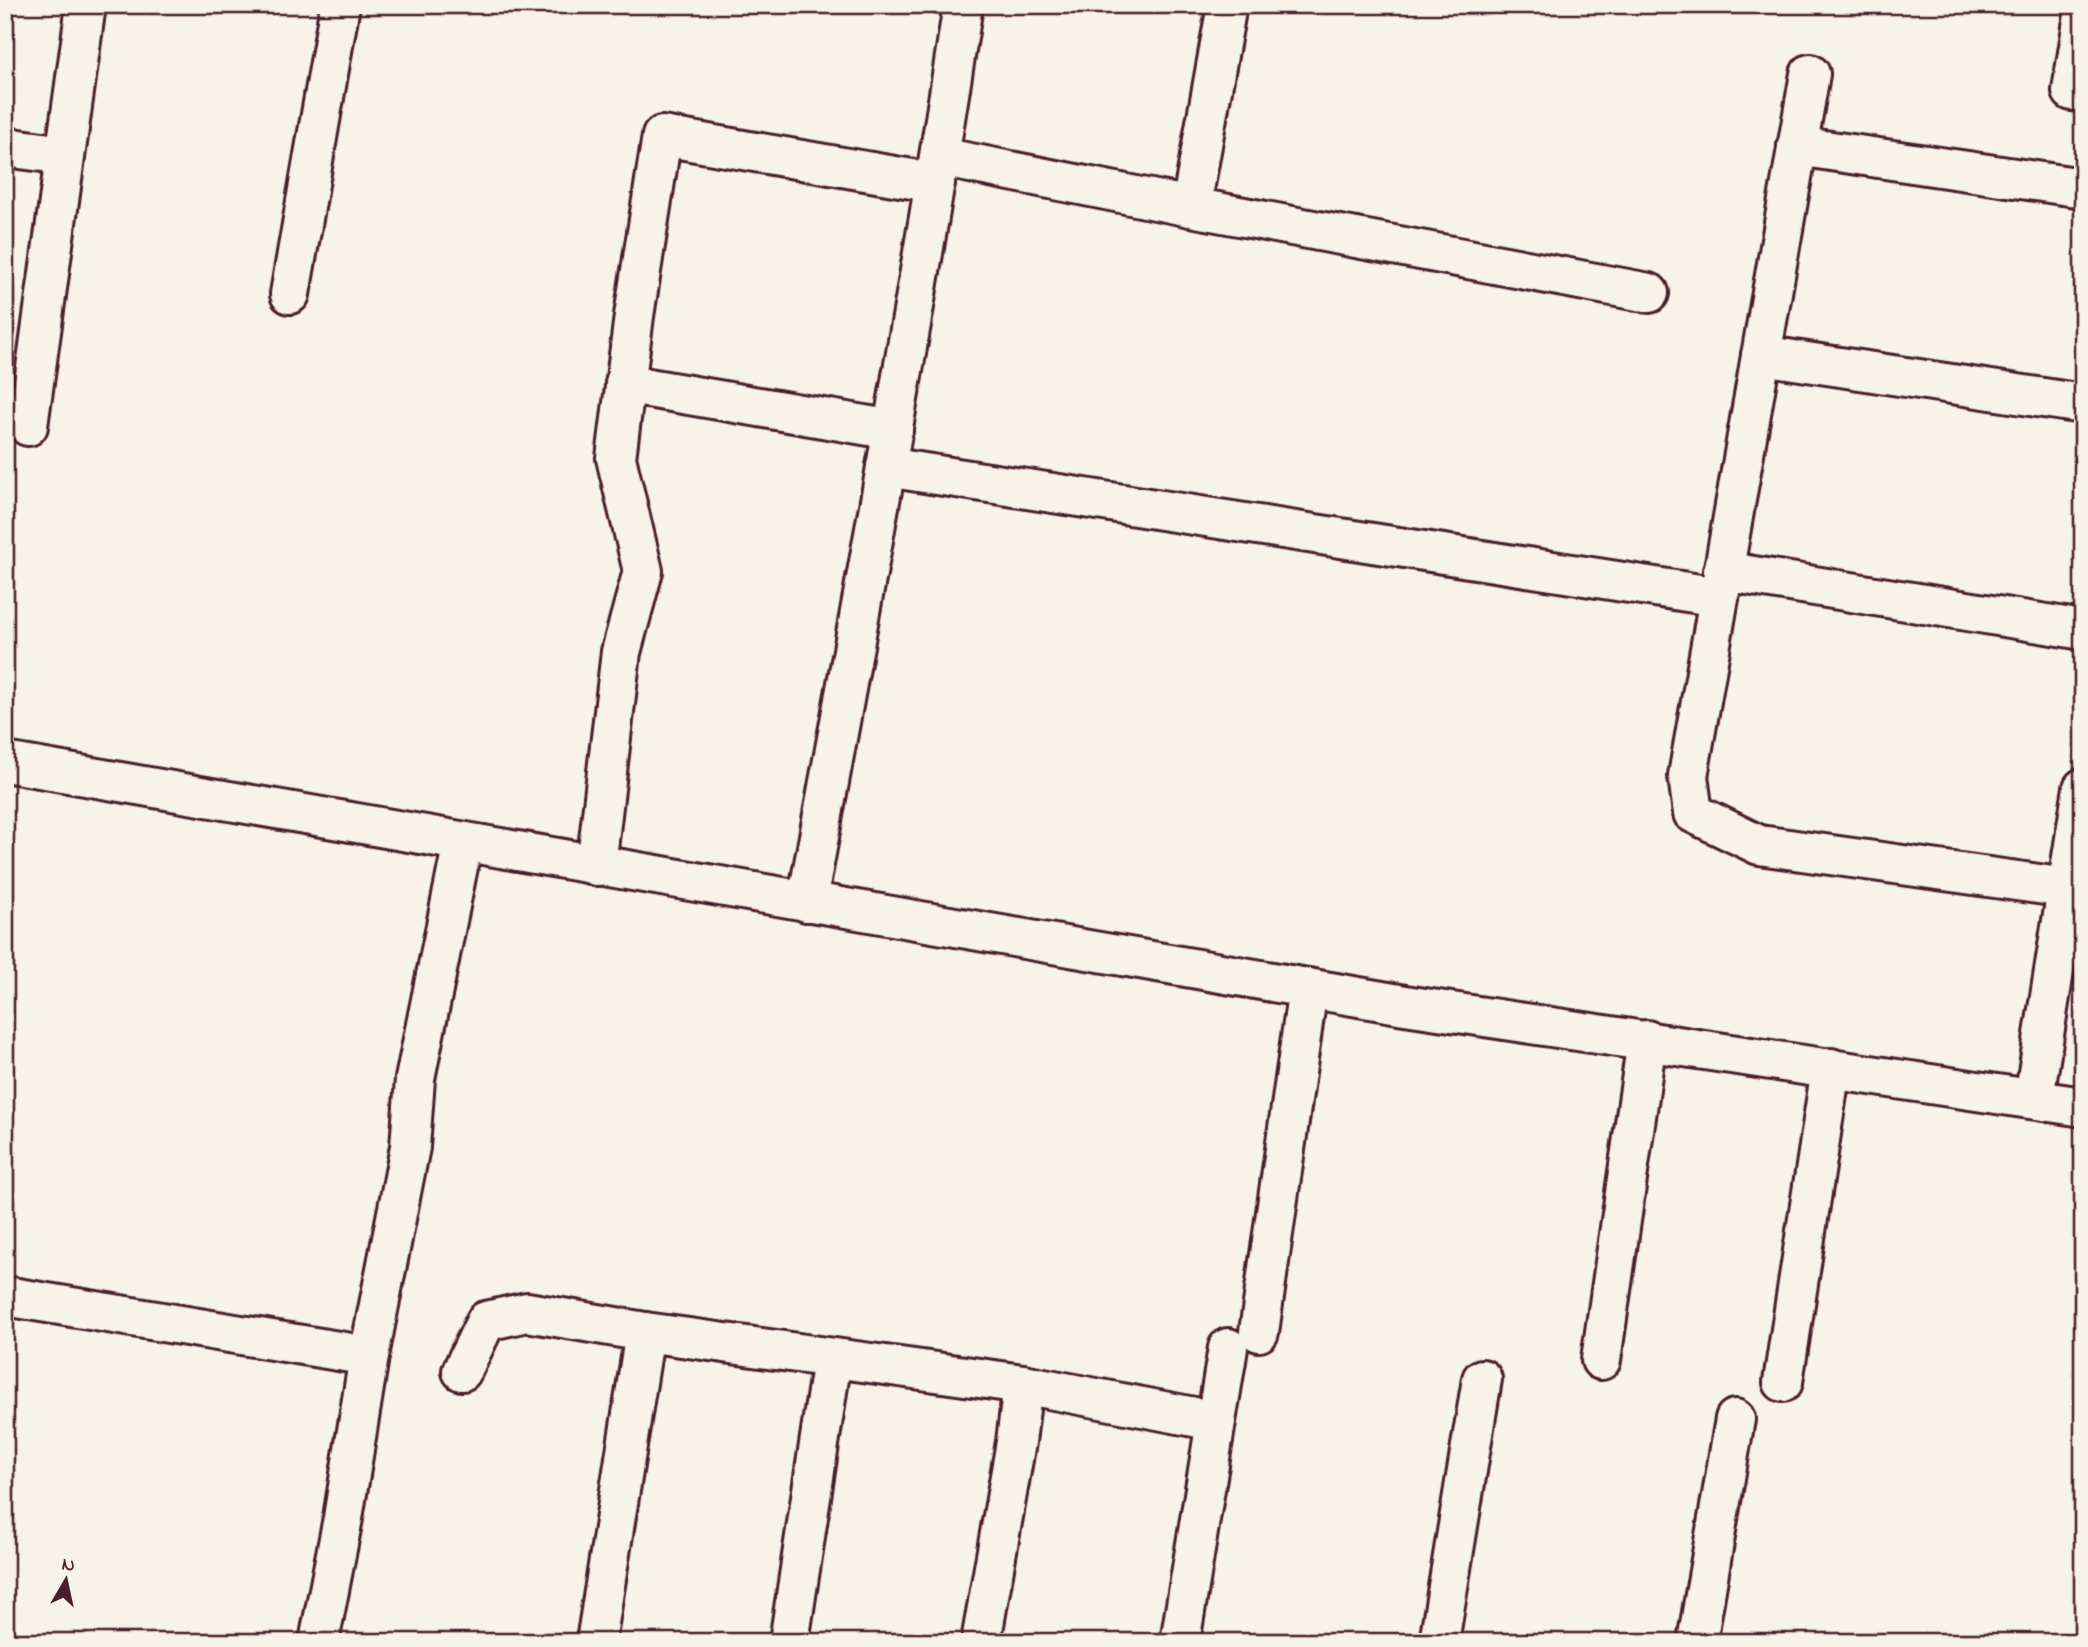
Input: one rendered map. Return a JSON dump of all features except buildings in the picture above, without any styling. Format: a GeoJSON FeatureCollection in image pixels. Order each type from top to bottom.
{"type":"FeatureCollection","features":[{"type":"Feature","properties":{"kind":"street"},"geometry":{"type":"LineString","coordinates":[[28,426],[86,5]]}},
{"type":"Feature","properties":{"kind":"street"},"geometry":{"type":"LineString","coordinates":[[290,294],[340,5]]}},
{"type":"Feature","properties":{"kind":"street"},"geometry":{"type":"LineString","coordinates":[[807,902],[893,430],[963,5]]}},
{"type":"Feature","properties":{"kind":"street"},"geometry":{"type":"LineString","coordinates":[[1191,207],[1227,5]]}},
{"type":"Feature","properties":{"kind":"street"},"geometry":{"type":"LineString","coordinates":[[2072,90],[2083,21]]}},
{"type":"Feature","properties":{"kind":"street"},"geometry":{"type":"LineString","coordinates":[[1810,75],[1688,776],[1693,813],[1759,845],[2067,888]]}},
{"type":"Feature","properties":{"kind":"street"},"geometry":{"type":"LineString","coordinates":[[596,866],[621,652],[643,571],[616,458],[662,136],[937,170],[1191,207],[1650,293]]}},
{"type":"Feature","properties":{"kind":"street"},"geometry":{"type":"LineString","coordinates":[[1797,146],[2083,188]]}},
{"type":"Feature","properties":{"kind":"street"},"geometry":{"type":"LineString","coordinates":[[5,147],[65,155]]}},
{"type":"Feature","properties":{"kind":"street"},"geometry":{"type":"LineString","coordinates":[[1761,355],[2083,404]]}},
{"type":"Feature","properties":{"kind":"street"},"geometry":{"type":"LineString","coordinates":[[625,384],[893,430]]}},
{"type":"Feature","properties":{"kind":"street"},"geometry":{"type":"LineString","coordinates":[[886,467],[1721,584],[2083,630]]}},
{"type":"Feature","properties":{"kind":"street"},"geometry":{"type":"LineString","coordinates":[[5,762],[1308,988],[2083,1107]]}},
{"type":"Feature","properties":{"kind":"street"},"geometry":{"type":"LineString","coordinates":[[2034,1098],[2083,788]]}},
{"type":"Feature","properties":{"kind":"street"},"geometry":{"type":"LineString","coordinates":[[319,1642],[343,1518],[369,1356],[410,1147],[415,1079],[463,842]]}},
{"type":"Feature","properties":{"kind":"street"},"geometry":{"type":"LineString","coordinates":[[1180,1642],[1215,1421],[1243,1340],[1308,988]]}},
{"type":"Feature","properties":{"kind":"street"},"geometry":{"type":"LineString","coordinates":[[1601,1360],[1647,1040]]}},
{"type":"Feature","properties":{"kind":"street"},"geometry":{"type":"LineString","coordinates":[[1783,1382],[1831,1068]]}},
{"type":"Feature","properties":{"kind":"street"},"geometry":{"type":"LineString","coordinates":[[5,1296],[369,1356]]}},
{"type":"Feature","properties":{"kind":"street"},"geometry":{"type":"LineString","coordinates":[[463,1371],[486,1321],[527,1312],[645,1332],[1023,1384],[1215,1421]]}},
{"type":"Feature","properties":{"kind":"street"},"geometry":{"type":"LineString","coordinates":[[596,1642],[645,1332]]}},
{"type":"Feature","properties":{"kind":"street"},"geometry":{"type":"LineString","coordinates":[[789,1642],[832,1359]]}},
{"type":"Feature","properties":{"kind":"street"},"geometry":{"type":"LineString","coordinates":[[1439,1642],[1482,1379]]}},
{"type":"Feature","properties":{"kind":"street"},"geometry":{"type":"LineString","coordinates":[[981,1642],[1016,1442],[1023,1384]]}},
{"type":"Feature","properties":{"kind":"street"},"geometry":{"type":"LineString","coordinates":[[1697,1642],[1735,1419]]}}]}
